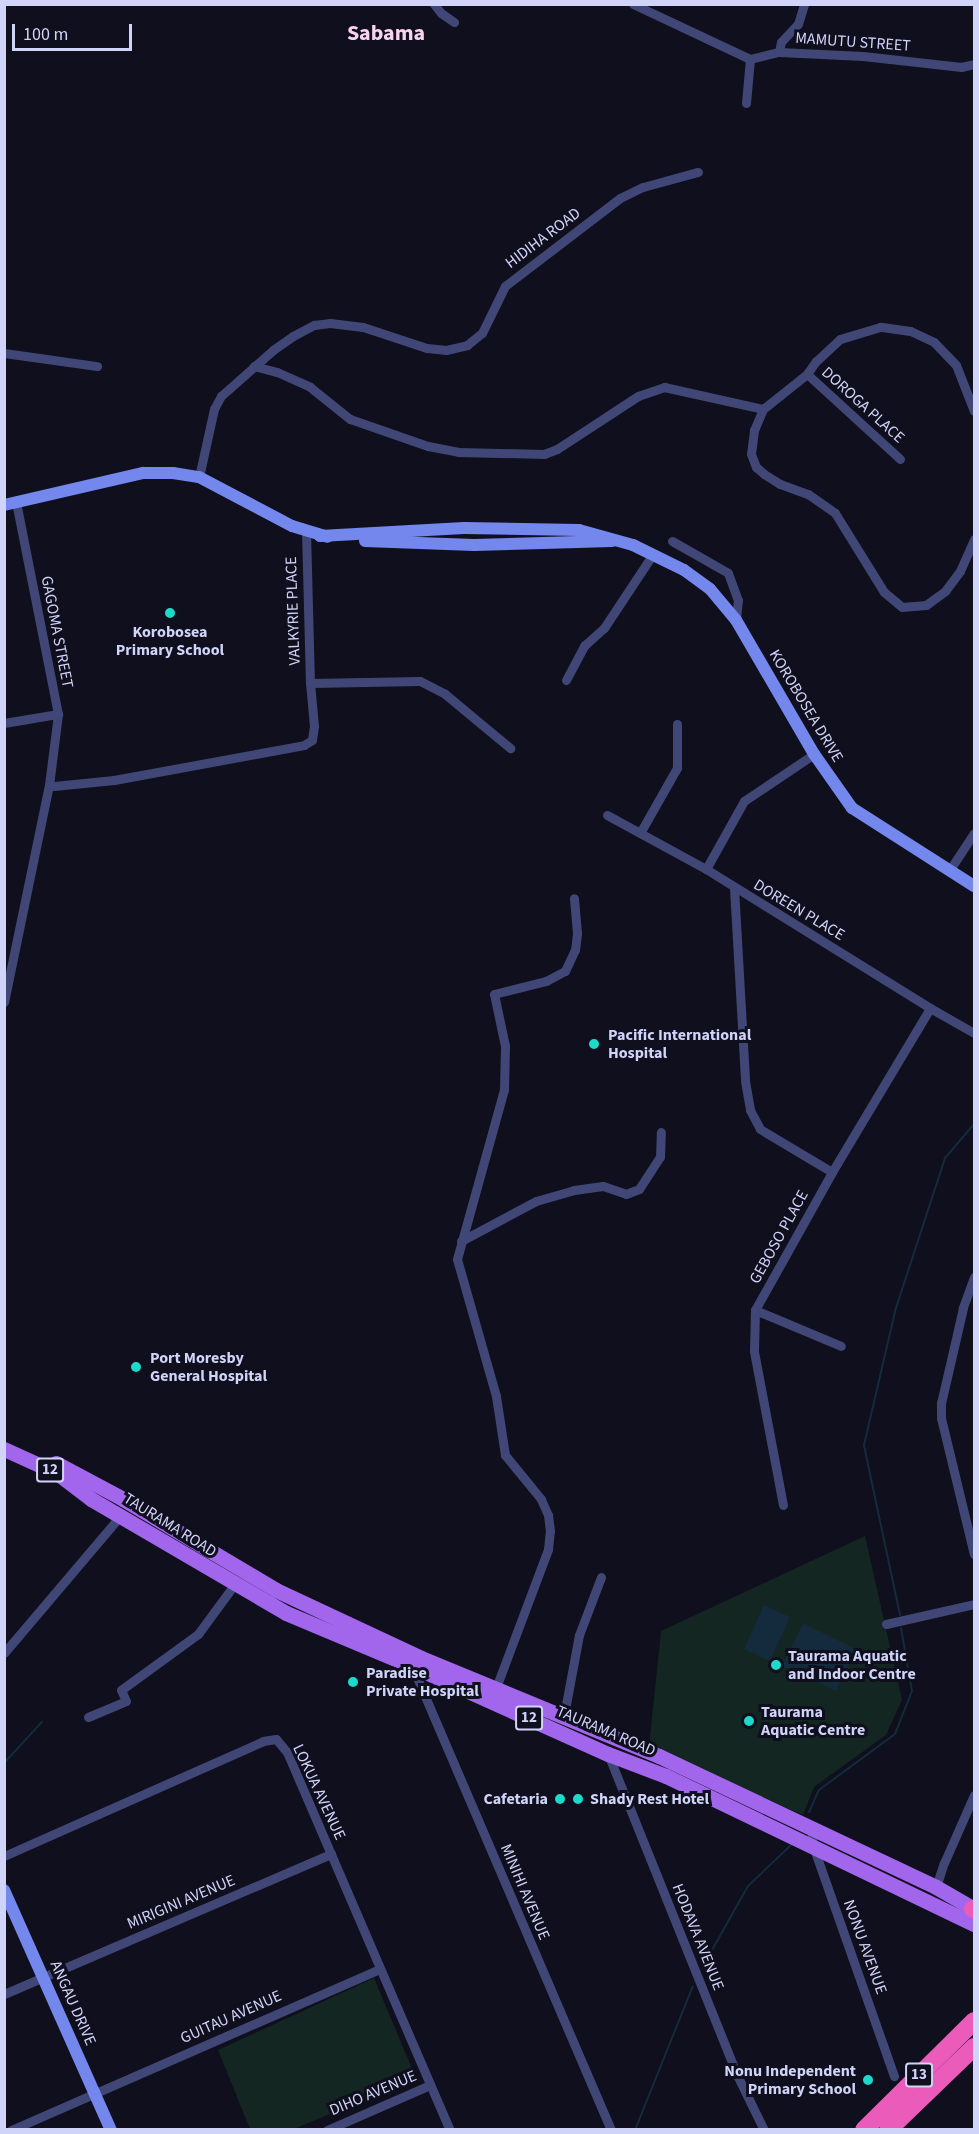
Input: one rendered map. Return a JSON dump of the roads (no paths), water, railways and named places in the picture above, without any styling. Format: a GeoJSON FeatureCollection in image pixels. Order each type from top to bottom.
{"type":"FeatureCollection","features":[{"type":"Feature","properties":{"kind":"highway","name":"13"},"geometry":{"type":"LineString","coordinates":[[864,2130],[975,2020]]}},
{"type":"Feature","properties":{"kind":"highway","name":"13"},"geometry":{"type":"LineString","coordinates":[[888,2130],[975,2047]]}},
{"type":"Feature","properties":{"kind":"main road","name":"KOROBOSEA DRIVE"},"geometry":{"type":"LineString","coordinates":[[10,504],[143,473],[173,473],[199,477],[320,536],[464,528],[579,530],[652,554],[699,579],[721,600],[736,620],[814,754],[852,808],[975,886]]}},
{"type":"Feature","properties":{"kind":"main road","name":"TAURAMA ROAD"},"geometry":{"type":"LineString","coordinates":[[4,1439],[51,1460],[123,1499],[276,1590],[421,1658],[605,1752],[666,1776],[813,1846],[974,1913]]}},
{"type":"Feature","properties":{"kind":"main road","name":"TAURAMA ROAD"},"geometry":{"type":"LineString","coordinates":[[4,1449],[57,1473],[91,1499],[234,1585],[286,1613],[412,1665],[494,1694],[564,1715],[936,1887],[974,1913]]}},
{"type":"Feature","properties":{"kind":"main road"},"geometry":{"type":"LineString","coordinates":[[605,1752],[609,1735]]}},
{"type":"Feature","properties":{"kind":"main road","name":"ANGAU DRIVE"},"geometry":{"type":"LineString","coordinates":[[4,1890],[111,2130]]}},
{"type":"Feature","properties":{"kind":"street"},"geometry":{"type":"LineString","coordinates":[[434,4],[441,13],[454,22]]}},
{"type":"Feature","properties":{"kind":"street"},"geometry":{"type":"LineString","coordinates":[[633,4],[750,59],[746,103]]}},
{"type":"Feature","properties":{"kind":"street"},"geometry":{"type":"LineString","coordinates":[[778,52],[781,42],[798,24],[804,4]]}},
{"type":"Feature","properties":{"kind":"street","name":"MAMUTU STREET"},"geometry":{"type":"LineString","coordinates":[[750,59],[778,52],[862,56],[962,67],[975,64]]}},
{"type":"Feature","properties":{"kind":"street","name":"HIDIHA ROAD"},"geometry":{"type":"LineString","coordinates":[[199,477],[214,410],[221,396],[254,366],[293,336],[314,325],[330,323],[363,327],[427,348],[446,350],[467,345],[482,333],[505,286],[620,198],[643,187],[698,172]]}},
{"type":"Feature","properties":{"kind":"street"},"geometry":{"type":"LineString","coordinates":[[975,411],[956,366],[934,342],[910,331],[880,327],[840,339],[816,361],[807,374],[763,409],[757,418],[751,454],[756,467],[780,484],[822,502],[835,513],[880,587],[902,607],[918,607],[934,601],[960,571],[975,539]]}},
{"type":"Feature","properties":{"kind":"street"},"geometry":{"type":"LineString","coordinates":[[4,352],[97,366]]}},
{"type":"Feature","properties":{"kind":"street"},"geometry":{"type":"LineString","coordinates":[[254,366],[277,372],[310,387],[350,419],[434,447],[458,452],[538,454],[558,449],[638,396],[656,388],[696,392],[763,409]]}},
{"type":"Feature","properties":{"kind":"street","name":"DOROGA PLACE"},"geometry":{"type":"LineString","coordinates":[[807,374],[900,459]]}},
{"type":"Feature","properties":{"kind":"street","name":"GAGOMA STREET"},"geometry":{"type":"LineString","coordinates":[[4,723],[58,714],[10,504]]}},
{"type":"Feature","properties":{"kind":"street","name":"VALKYRIE PLACE"},"geometry":{"type":"LineString","coordinates":[[306,531],[310,683],[420,681],[445,694],[510,748]]}},
{"type":"Feature","properties":{"kind":"street"},"geometry":{"type":"LineString","coordinates":[[672,541],[728,573],[738,600],[736,620]]}},
{"type":"Feature","properties":{"kind":"street"},"geometry":{"type":"LineString","coordinates":[[566,680],[585,645],[604,628],[652,554]]}},
{"type":"Feature","properties":{"kind":"street"},"geometry":{"type":"LineString","coordinates":[[49,785],[114,780],[304,745],[312,740],[314,726],[310,683]]}},
{"type":"Feature","properties":{"kind":"street"},"geometry":{"type":"LineString","coordinates":[[4,1002],[49,785],[58,714]]}},
{"type":"Feature","properties":{"kind":"street"},"geometry":{"type":"LineString","coordinates":[[640,833],[677,768],[677,723]]}},
{"type":"Feature","properties":{"kind":"street"},"geometry":{"type":"LineString","coordinates":[[706,869],[744,801],[814,754]]}},
{"type":"Feature","properties":{"kind":"street","name":"DOREEN PLACE"},"geometry":{"type":"LineString","coordinates":[[607,815],[706,869],[930,1008],[975,1033]]}},
{"type":"Feature","properties":{"kind":"street"},"geometry":{"type":"LineString","coordinates":[[949,871],[975,832]]}},
{"type":"Feature","properties":{"kind":"street"},"geometry":{"type":"LineString","coordinates":[[734,888],[745,1081],[750,1110],[760,1130],[832,1172]]}},
{"type":"Feature","properties":{"kind":"street"},"geometry":{"type":"LineString","coordinates":[[494,1694],[543,1564],[550,1531],[548,1515],[541,1499],[505,1455],[496,1396],[457,1258],[504,1090],[505,1046],[494,994],[546,981],[565,970],[575,950],[578,933],[574,898]]}},
{"type":"Feature","properties":{"kind":"street","name":"GEBOSO PLACE"},"geometry":{"type":"LineString","coordinates":[[783,1505],[754,1351],[755,1310],[832,1172],[930,1008]]}},
{"type":"Feature","properties":{"kind":"street"},"geometry":{"type":"LineString","coordinates":[[461,1241],[536,1201],[574,1190],[603,1186],[626,1194],[639,1189],[660,1157],[661,1132]]}},
{"type":"Feature","properties":{"kind":"street"},"geometry":{"type":"LineString","coordinates":[[975,1277],[960,1318],[941,1403],[941,1418],[975,1554]]}},
{"type":"Feature","properties":{"kind":"street"},"geometry":{"type":"LineString","coordinates":[[755,1310],[841,1346]]}},
{"type":"Feature","properties":{"kind":"street"},"geometry":{"type":"LineString","coordinates":[[4,1653],[120,1516]]}},
{"type":"Feature","properties":{"kind":"street"},"geometry":{"type":"LineString","coordinates":[[564,1715],[579,1635],[601,1577]]}},
{"type":"Feature","properties":{"kind":"street"},"geometry":{"type":"LineString","coordinates":[[88,1717],[126,1701],[121,1690],[198,1634],[234,1585]]}},
{"type":"Feature","properties":{"kind":"street"},"geometry":{"type":"LineString","coordinates":[[886,1624],[975,1604]]}},
{"type":"Feature","properties":{"kind":"street","name":"MINIHI AVENUE"},"geometry":{"type":"LineString","coordinates":[[412,1665],[611,2130]]}},
{"type":"Feature","properties":{"kind":"street","name":"LOKUA AVENUE"},"geometry":{"type":"LineString","coordinates":[[4,1856],[263,1741],[276,1739],[287,1752],[450,2130]]}},
{"type":"Feature","properties":{"kind":"street","name":"HODAVA AVENUE"},"geometry":{"type":"LineString","coordinates":[[605,1752],[738,2077],[764,2130]]}},
{"type":"Feature","properties":{"kind":"street"},"geometry":{"type":"LineString","coordinates":[[622,1789],[623,1771],[629,1764],[633,1764]]}},
{"type":"Feature","properties":{"kind":"street"},"geometry":{"type":"LineString","coordinates":[[936,1887],[944,1863],[975,1794]]}},
{"type":"Feature","properties":{"kind":"street","name":"NONU AVENUE"},"geometry":{"type":"LineString","coordinates":[[811,1828],[813,1846],[894,2076]]}},
{"type":"Feature","properties":{"kind":"street","name":"MIRIGINI AVENUE"},"geometry":{"type":"LineString","coordinates":[[4,1994],[331,1854]]}},
{"type":"Feature","properties":{"kind":"street","name":"GUITAU AVENUE"},"geometry":{"type":"LineString","coordinates":[[11,2130],[379,1969]]}},
{"type":"Feature","properties":{"kind":"street","name":"DIHO AVENUE"},"geometry":{"type":"LineString","coordinates":[[327,2130],[430,2085]]}},
{"type":"Feature","properties":{"kind":"water"},"geometry":{"type":"Polygon","coordinates":[[[764,1605],[790,1617],[770,1661],[744,1649],[764,1605]]]}},
{"type":"Feature","properties":{"kind":"water"},"geometry":{"type":"Polygon","coordinates":[[[803,1623],[856,1649],[836,1691],[782,1666],[803,1623]]]}},
{"type":"Feature","properties":{"kind":"waterway"},"geometry":{"type":"LineString","coordinates":[[900,1615],[864,1445],[896,1308],[945,1158],[974,1124]]}},
{"type":"Feature","properties":{"kind":"waterway"},"geometry":{"type":"LineString","coordinates":[[809,1812],[819,1790],[895,1734],[912,1691],[901,1628]]}},
{"type":"Feature","properties":{"kind":"waterway"},"geometry":{"type":"LineString","coordinates":[[4,1763],[42,1722]]}},
{"type":"Feature","properties":{"kind":"waterway"},"geometry":{"type":"LineString","coordinates":[[707,1959],[748,1886],[791,1845]]}},
{"type":"Feature","properties":{"kind":"waterway"},"geometry":{"type":"LineString","coordinates":[[635,2130],[693,1986]]}},
{"type":"Feature","properties":{"kind":"place","name":"Korobosea Primary School"},"geometry":{"type":"Point","coordinates":[170,613]}},
{"type":"Feature","properties":{"kind":"place","name":"Pacific International Hospital"},"geometry":{"type":"Point","coordinates":[594,1044]}},
{"type":"Feature","properties":{"kind":"place","name":"Port Moresby General Hospital"},"geometry":{"type":"Point","coordinates":[136,1367]}},
{"type":"Feature","properties":{"kind":"place","name":"Taurama Aquatic and Indoor Centre"},"geometry":{"type":"Point","coordinates":[776,1665]}},
{"type":"Feature","properties":{"kind":"place","name":"Paradise Private Hospital"},"geometry":{"type":"Point","coordinates":[353,1682]}},
{"type":"Feature","properties":{"kind":"place","name":"Taurama Aquatic Centre"},"geometry":{"type":"Point","coordinates":[749,1721]}},
{"type":"Feature","properties":{"kind":"place","name":"Cafetaria"},"geometry":{"type":"Point","coordinates":[560,1799]}},
{"type":"Feature","properties":{"kind":"place","name":"Shady Rest Hotel"},"geometry":{"type":"Point","coordinates":[578,1799]}},
{"type":"Feature","properties":{"kind":"place","name":"Nonu Independent Primary School"},"geometry":{"type":"Point","coordinates":[868,2080]}},
{"type":"Feature","properties":{"kind":"district","name":"Sabama"},"geometry":{"type":"Point","coordinates":[386,34]}}]}
